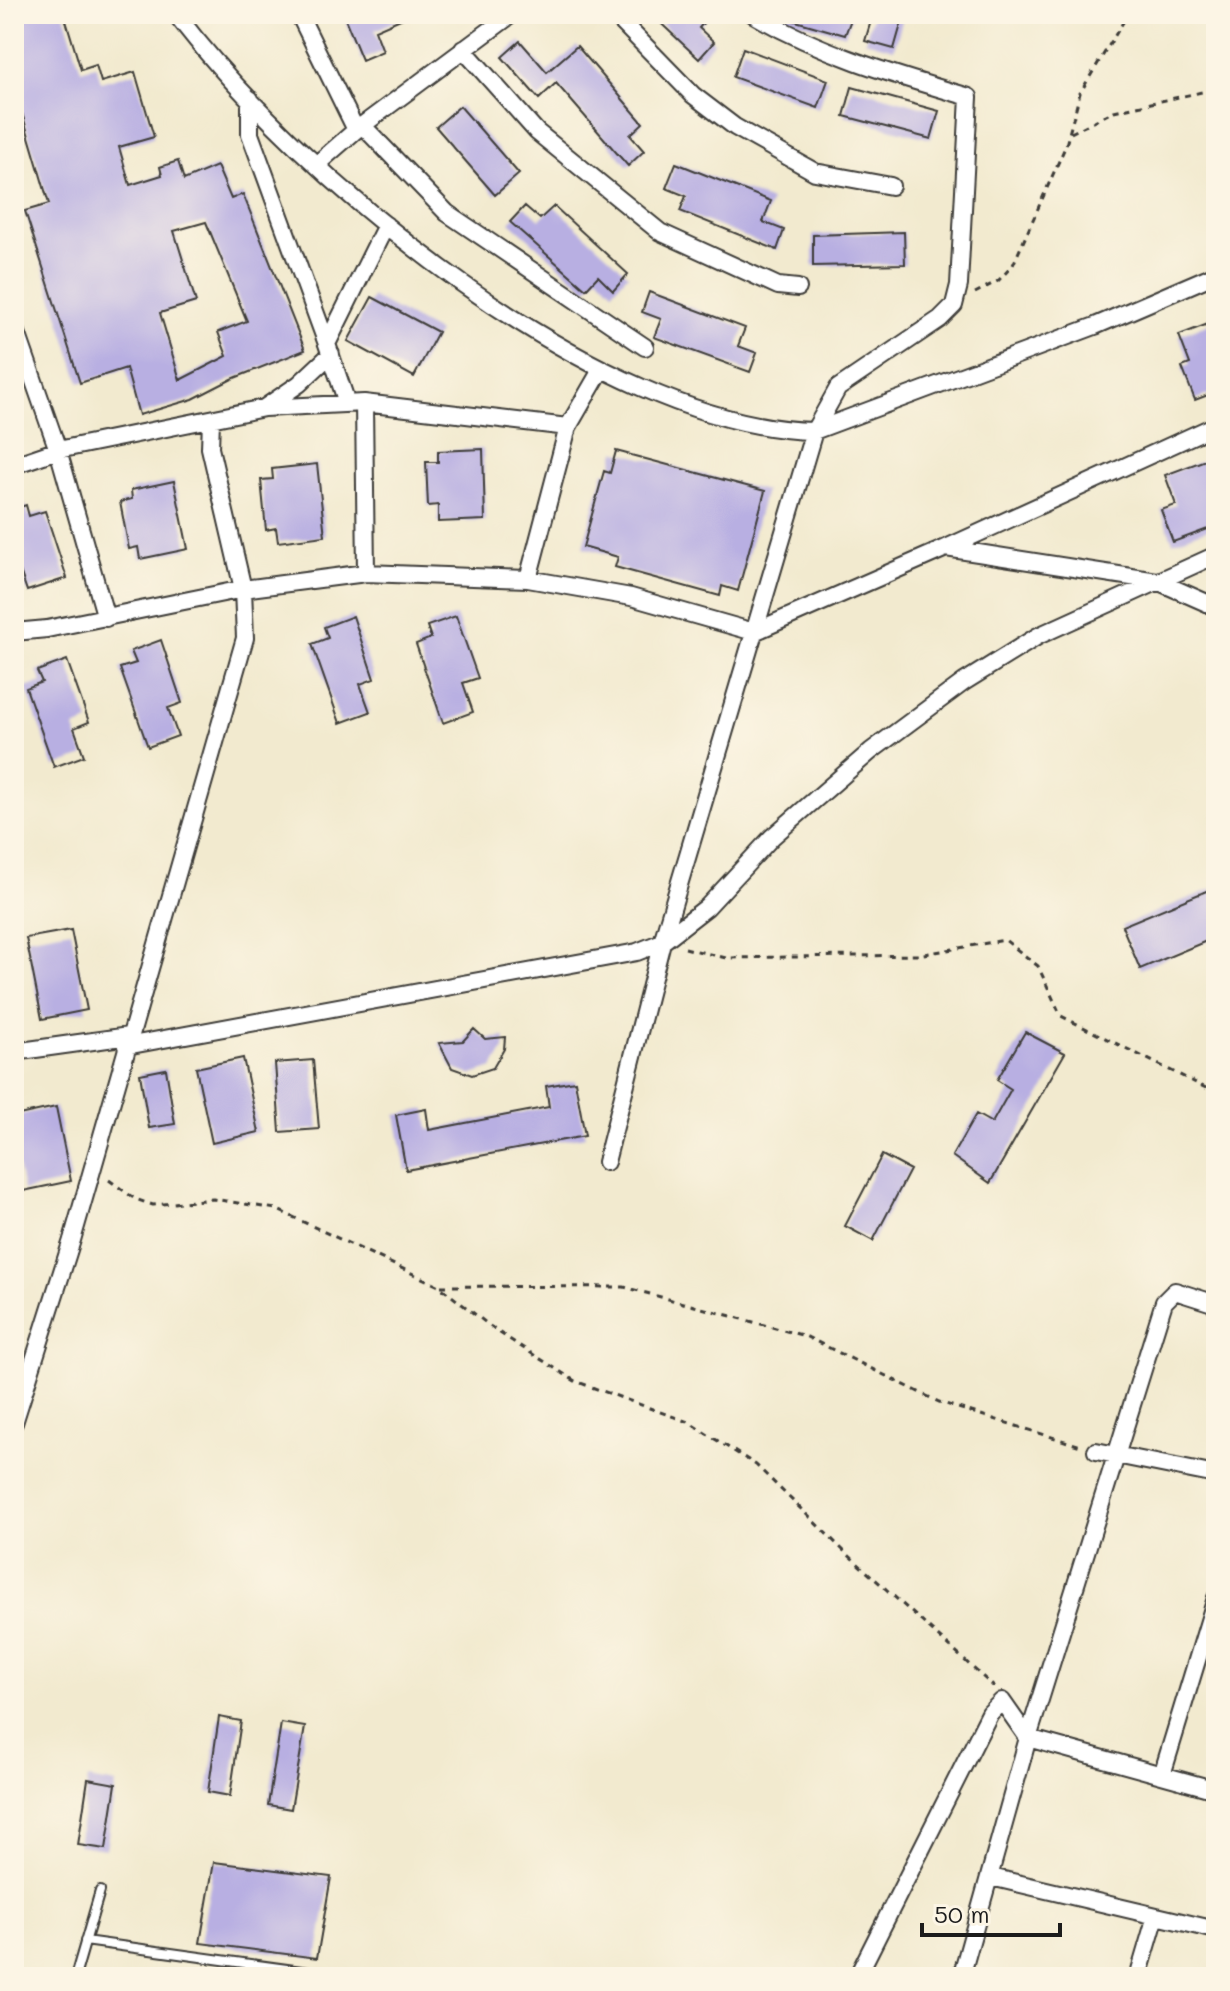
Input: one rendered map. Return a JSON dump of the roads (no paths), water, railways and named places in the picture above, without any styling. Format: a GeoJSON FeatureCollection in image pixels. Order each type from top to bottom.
{"type":"FeatureCollection","features":[{"type":"Feature","properties":{"kind":"street"},"geometry":{"type":"LineString","coordinates":[[176,14],[250,99],[317,164],[386,225],[509,317],[601,370],[710,412],[791,431],[814,431],[1081,332],[1216,274]]}},
{"type":"Feature","properties":{"kind":"street"},"geometry":{"type":"LineString","coordinates":[[299,14],[359,128],[447,213],[645,347]]}},
{"type":"Feature","properties":{"kind":"street"},"geometry":{"type":"LineString","coordinates":[[317,164],[359,128],[512,14]]}},
{"type":"Feature","properties":{"kind":"street"},"geometry":{"type":"LineString","coordinates":[[614,14],[693,95],[735,127],[815,172],[891,186]]}},
{"type":"Feature","properties":{"kind":"street"},"geometry":{"type":"LineString","coordinates":[[606,1162],[662,942],[814,431],[838,388],[940,319],[954,305],[959,285],[969,97],[865,66],[799,41],[753,14]]}},
{"type":"Feature","properties":{"kind":"street"},"geometry":{"type":"LineString","coordinates":[[463,49],[537,132],[660,232],[778,286],[798,288]]}},
{"type":"Feature","properties":{"kind":"street"},"geometry":{"type":"LineString","coordinates":[[250,99],[250,134],[329,349],[356,403],[366,573]]}},
{"type":"Feature","properties":{"kind":"street"},"geometry":{"type":"LineString","coordinates":[[264,408],[299,384],[329,349],[386,225]]}},
{"type":"Feature","properties":{"kind":"street"},"geometry":{"type":"LineString","coordinates":[[14,324],[58,450],[106,618]]}},
{"type":"Feature","properties":{"kind":"street"},"geometry":{"type":"LineString","coordinates":[[528,579],[568,427],[601,370]]}},
{"type":"Feature","properties":{"kind":"street"},"geometry":{"type":"LineString","coordinates":[[14,465],[58,450],[264,408],[356,403],[568,427]]}},
{"type":"Feature","properties":{"kind":"street"},"geometry":{"type":"LineString","coordinates":[[14,1423],[245,638],[243,589],[210,448],[211,420]]}},
{"type":"Feature","properties":{"kind":"street"},"geometry":{"type":"LineString","coordinates":[[14,632],[106,618],[243,589],[366,573],[528,579],[631,597],[754,632],[1216,425]]}},
{"type":"Feature","properties":{"kind":"street"},"geometry":{"type":"LineString","coordinates":[[946,548],[1157,581],[1216,607]]}},
{"type":"Feature","properties":{"kind":"street"},"geometry":{"type":"LineString","coordinates":[[14,1052],[127,1041],[637,952],[662,942],[707,907],[794,817],[871,751],[952,691],[1038,636],[1216,555]]}},
{"type":"Feature","properties":{"kind":"street"},"geometry":{"type":"LineString","coordinates":[[961,1977],[1028,1738],[1164,1302],[1175,1291],[1216,1304]]}},
{"type":"Feature","properties":{"kind":"street"},"geometry":{"type":"LineString","coordinates":[[1096,1451],[1216,1475]]}},
{"type":"Feature","properties":{"kind":"street"},"geometry":{"type":"LineString","coordinates":[[1162,1775],[1212,1622],[1216,1598]]}},
{"type":"Feature","properties":{"kind":"street"},"geometry":{"type":"LineString","coordinates":[[857,1977],[990,1713],[1002,1701],[1028,1738],[1216,1790]]}},
{"type":"Feature","properties":{"kind":"street"},"geometry":{"type":"LineString","coordinates":[[991,1877],[1216,1930]]}},
{"type":"Feature","properties":{"kind":"street"},"geometry":{"type":"LineString","coordinates":[[1138,1977],[1156,1916]]}},
{"type":"Feature","properties":{"kind":"lane"},"geometry":{"type":"LineString","coordinates":[[75,1977],[100,1891]]}},
{"type":"Feature","properties":{"kind":"lane"},"geometry":{"type":"LineString","coordinates":[[85,1941],[316,1973]]}}]}
